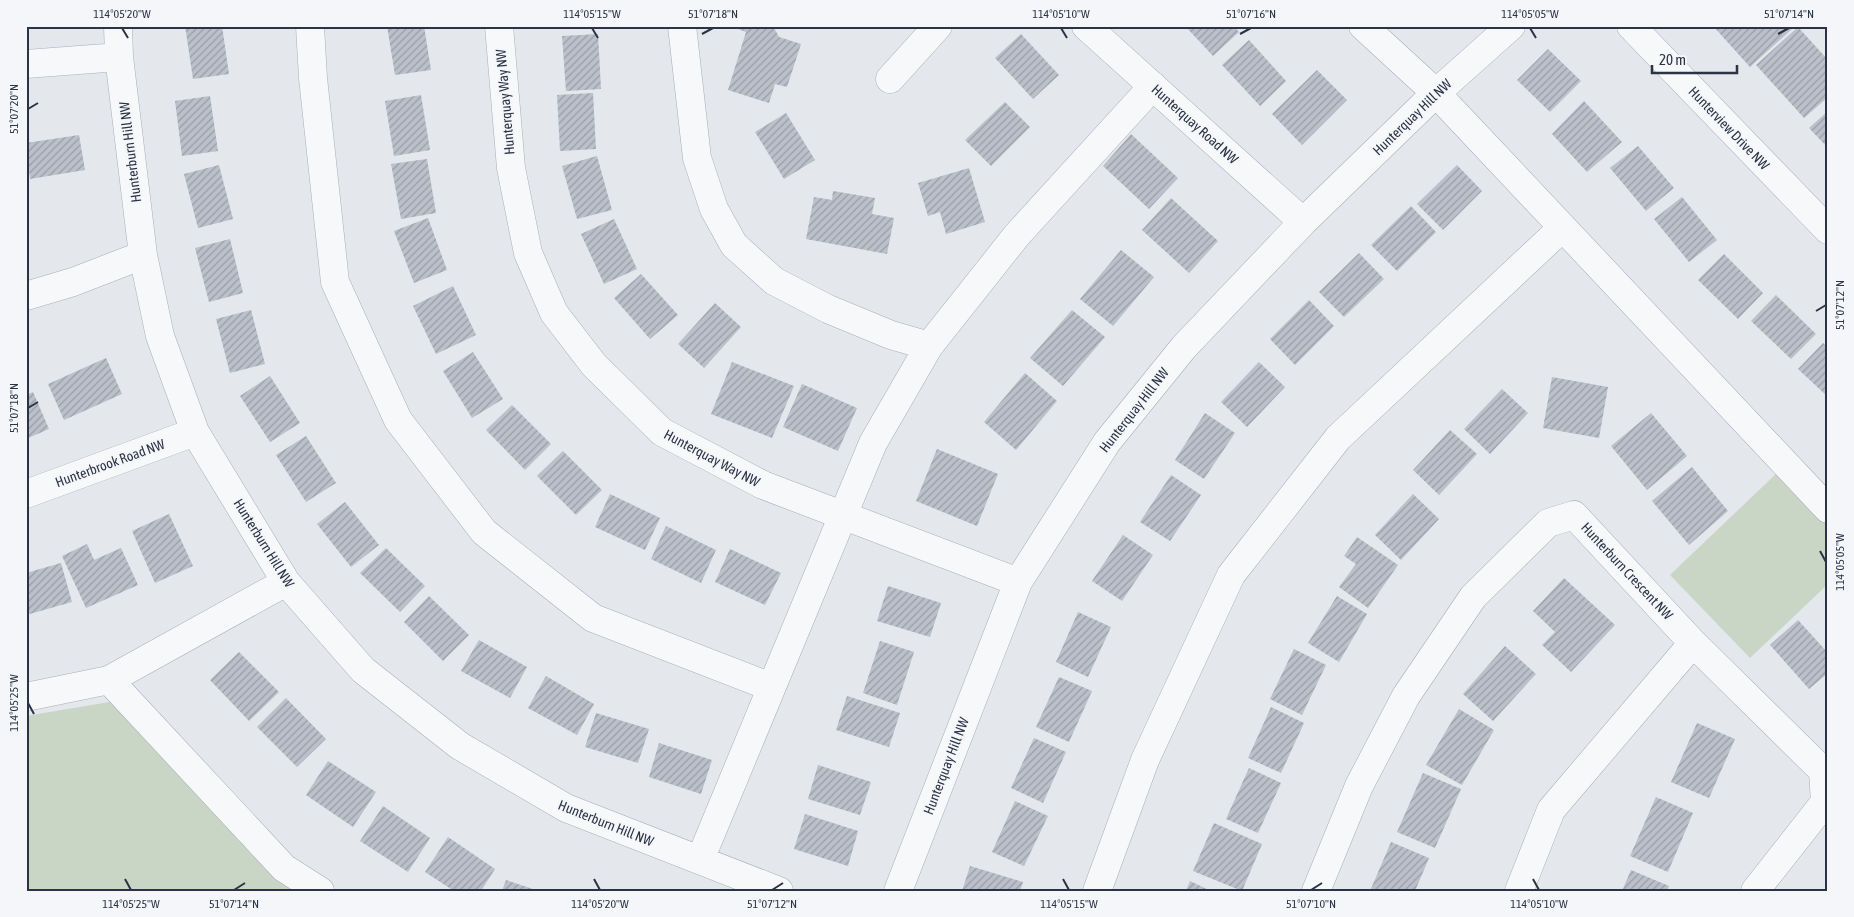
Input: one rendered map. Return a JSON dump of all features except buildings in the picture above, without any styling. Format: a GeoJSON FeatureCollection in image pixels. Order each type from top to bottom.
{"type":"FeatureCollection","features":[{"type":"Feature","properties":{"kind":"street","name":"Hunterburn Hill NW"},"geometry":{"type":"LineString","coordinates":[[118,26],[119,57],[143,255],[160,336],[195,432],[286,582],[362,670],[460,746],[566,808],[779,891]]}},
{"type":"Feature","properties":{"kind":"street"},"geometry":{"type":"LineString","coordinates":[[310,26],[313,78],[335,282],[398,420],[484,532],[593,618],[771,687]]}},
{"type":"Feature","properties":{"kind":"street","name":"Hunterquay Way NW"},"geometry":{"type":"LineString","coordinates":[[499,26],[511,168],[528,253],[554,313],[594,365],[662,432],[763,485],[1018,582]]}},
{"type":"Feature","properties":{"kind":"street"},"geometry":{"type":"LineString","coordinates":[[682,26],[697,158],[714,208],[734,245],[774,281],[828,309],[892,335],[929,346]]}},
{"type":"Feature","properties":{"kind":"street"},"geometry":{"type":"LineString","coordinates":[[890,79],[938,26]]}},
{"type":"Feature","properties":{"kind":"street","name":"Hunterquay Road NW"},"geometry":{"type":"LineString","coordinates":[[1086,26],[1303,222]]}},
{"type":"Feature","properties":{"kind":"street"},"geometry":{"type":"LineString","coordinates":[[1363,26],[1436,93],[1828,509]]}},
{"type":"Feature","properties":{"kind":"street","name":"Hunterquay Hill NW"},"geometry":{"type":"LineString","coordinates":[[898,891],[1018,582],[1108,442],[1184,347],[1303,222],[1436,93],[1511,26]]}},
{"type":"Feature","properties":{"kind":"street","name":"Hunterview Drive NW"},"geometry":{"type":"LineString","coordinates":[[1630,26],[1828,230]]}},
{"type":"Feature","properties":{"kind":"street"},"geometry":{"type":"LineString","coordinates":[[26,64],[119,57]]}},
{"type":"Feature","properties":{"kind":"street"},"geometry":{"type":"LineString","coordinates":[[700,860],[873,443],[929,346],[1016,235],[1153,86]]}},
{"type":"Feature","properties":{"kind":"street"},"geometry":{"type":"LineString","coordinates":[[1097,891],[1145,760],[1231,575],[1338,438],[1562,228]]}},
{"type":"Feature","properties":{"kind":"street"},"geometry":{"type":"LineString","coordinates":[[26,296],[73,282],[143,255]]}},
{"type":"Feature","properties":{"kind":"street","name":"Hunterbrook Road NW"},"geometry":{"type":"LineString","coordinates":[[26,494],[195,432]]}},
{"type":"Feature","properties":{"kind":"street","name":"Hunterburn Crescent NW"},"geometry":{"type":"LineString","coordinates":[[1316,891],[1359,786],[1406,696],[1473,597],[1548,523],[1574,515],[1693,643],[1823,771],[1825,802],[1755,891]]}},
{"type":"Feature","properties":{"kind":"street"},"geometry":{"type":"LineString","coordinates":[[26,697],[110,680],[286,582]]}},
{"type":"Feature","properties":{"kind":"street"},"geometry":{"type":"LineString","coordinates":[[1519,891],[1551,810],[1693,643]]}},
{"type":"Feature","properties":{"kind":"street"},"geometry":{"type":"LineString","coordinates":[[110,680],[284,868],[320,891]]}},
{"type":"Feature","properties":{"kind":"green space"},"geometry":{"type":"Polygon","coordinates":[[[1781,469],[1828,519],[1828,584],[1750,658],[1670,575],[1781,469]]]}},
{"type":"Feature","properties":{"kind":"green space"},"geometry":{"type":"Polygon","coordinates":[[[133,698],[309,891],[26,891],[26,716],[133,698]]]}}]}
